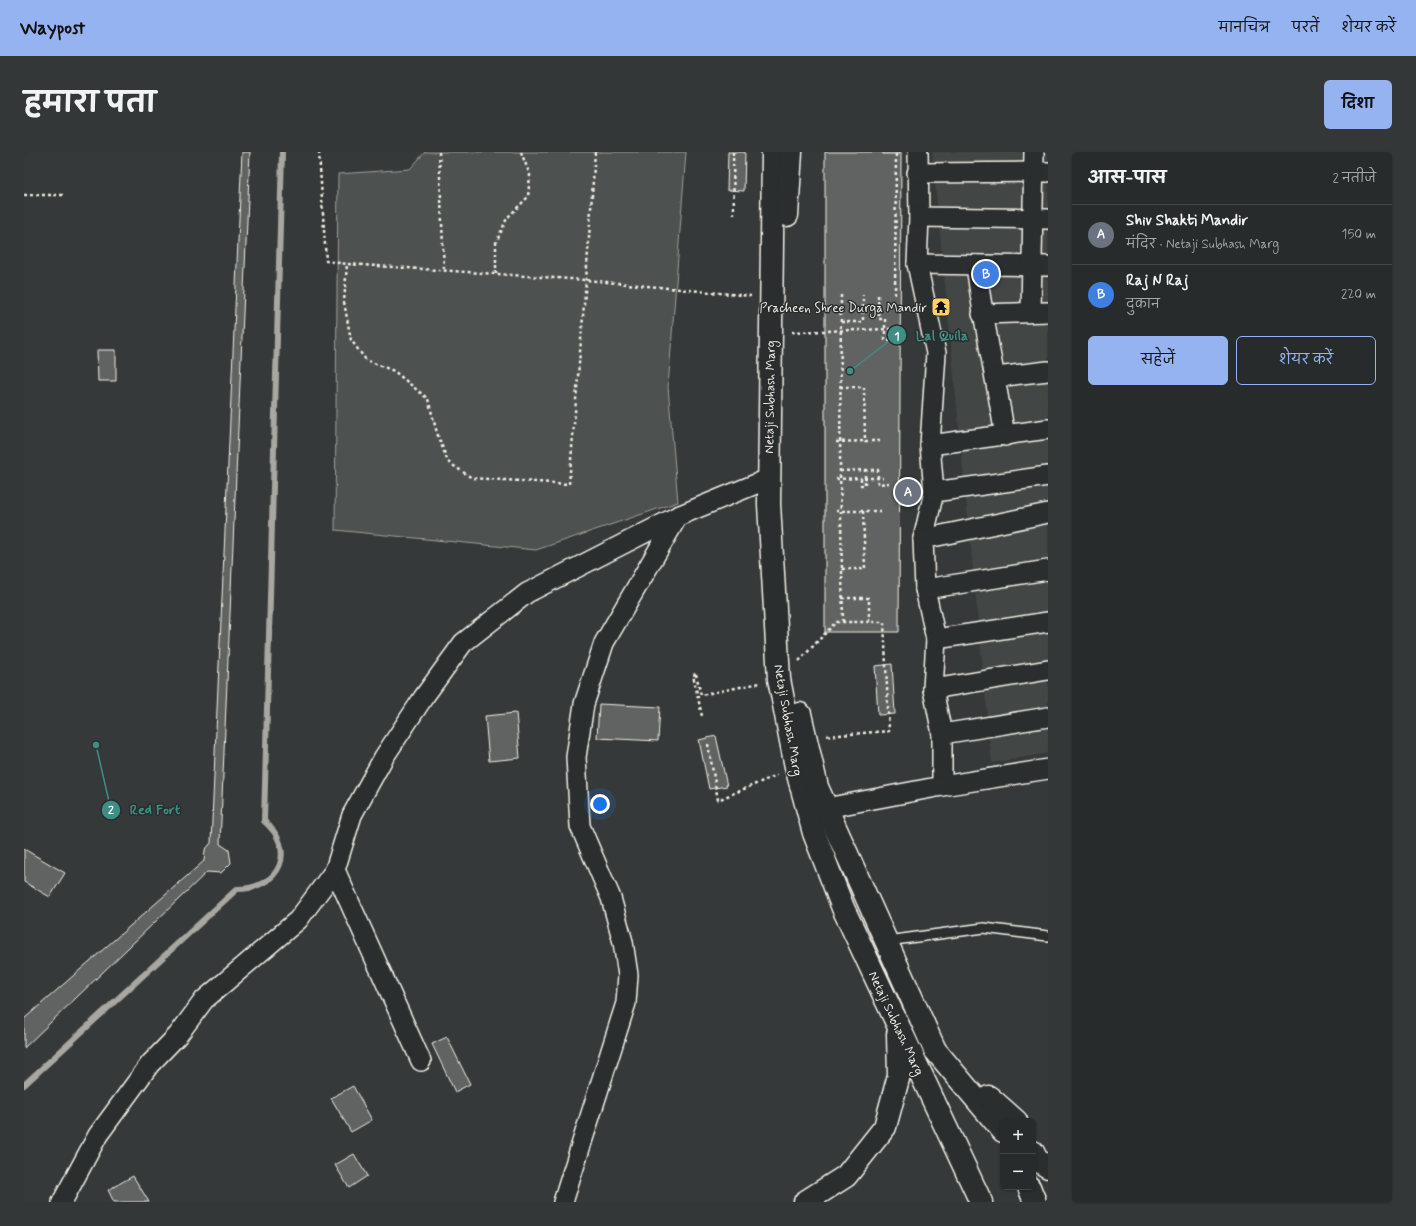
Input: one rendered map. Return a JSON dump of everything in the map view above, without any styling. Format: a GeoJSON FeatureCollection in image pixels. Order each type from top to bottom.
{"type":"FeatureCollection","features":[{"type":"Feature","properties":{"kind":"main road","name":"Netaji Subhash Marg"},"geometry":{"type":"LineString","coordinates":[[773,152],[768,479],[784,675],[796,767],[814,832],[843,908],[981,1202]]}},
{"type":"Feature","properties":{"kind":"main road","name":"Netaji Subhash Marg"},"geometry":{"type":"LineString","coordinates":[[791,152],[787,198],[780,503],[784,675],[805,738],[817,787],[885,941],[936,1050],[1000,1127]]}},
{"type":"Feature","properties":{"kind":"main road"},"geometry":{"type":"LineString","coordinates":[[805,1202],[846,1176],[885,1127],[900,1076],[898,1025]]}},
{"type":"Feature","properties":{"kind":"main road"},"geometry":{"type":"LineString","coordinates":[[936,1050],[1013,1118]]}},
{"type":"Feature","properties":{"kind":"main road"},"geometry":{"type":"LineString","coordinates":[[1034,1154],[1037,1160],[1048,1168]]}},
{"type":"Feature","properties":{"kind":"main road"},"geometry":{"type":"LineString","coordinates":[[1030,1190],[1035,1202]]}},
{"type":"Feature","properties":{"kind":"street"},"geometry":{"type":"LineString","coordinates":[[918,152],[917,173],[919,217],[917,264],[936,353],[930,445],[934,492],[923,539],[925,589],[936,639],[933,689],[942,734],[942,786]]}},
{"type":"Feature","properties":{"kind":"street"},"geometry":{"type":"LineString","coordinates":[[982,314],[1040,312],[1040,172],[1034,152]]}},
{"type":"Feature","properties":{"kind":"street"},"geometry":{"type":"LineString","coordinates":[[917,173],[1040,172]]}},
{"type":"Feature","properties":{"kind":"street"},"geometry":{"type":"LineString","coordinates":[[919,217],[1040,219]]}},
{"type":"Feature","properties":{"kind":"street"},"geometry":{"type":"LineString","coordinates":[[917,264],[1040,266]]}},
{"type":"Feature","properties":{"kind":"street"},"geometry":{"type":"LineString","coordinates":[[976,265],[982,314],[996,377],[1005,436]]}},
{"type":"Feature","properties":{"kind":"street"},"geometry":{"type":"LineString","coordinates":[[996,377],[1048,371]]}},
{"type":"Feature","properties":{"kind":"street"},"geometry":{"type":"LineString","coordinates":[[930,445],[1048,429]]}},
{"type":"Feature","properties":{"kind":"street"},"geometry":{"type":"LineString","coordinates":[[934,492],[1048,476]]}},
{"type":"Feature","properties":{"kind":"street"},"geometry":{"type":"LineString","coordinates":[[63,1202],[98,1135],[150,1064],[178,1035],[204,1000],[298,920],[335,870],[352,815],[384,757],[423,698],[463,643],[527,593],[678,516],[768,479]]}},
{"type":"Feature","properties":{"kind":"street"},"geometry":{"type":"LineString","coordinates":[[923,539],[1048,513]]}},
{"type":"Feature","properties":{"kind":"street"},"geometry":{"type":"LineString","coordinates":[[563,1202],[626,1003],[628,975],[623,942],[611,898],[580,826],[576,756],[584,704],[604,643],[678,516]]}},
{"type":"Feature","properties":{"kind":"street"},"geometry":{"type":"LineString","coordinates":[[925,589],[1048,570]]}},
{"type":"Feature","properties":{"kind":"street"},"geometry":{"type":"LineString","coordinates":[[936,639],[1048,622]]}},
{"type":"Feature","properties":{"kind":"street"},"geometry":{"type":"LineString","coordinates":[[933,689],[1048,670]]}},
{"type":"Feature","properties":{"kind":"street"},"geometry":{"type":"LineString","coordinates":[[942,734],[1048,717]]}},
{"type":"Feature","properties":{"kind":"street"},"geometry":{"type":"LineString","coordinates":[[826,808],[942,786],[1048,769]]}},
{"type":"Feature","properties":{"kind":"street"},"geometry":{"type":"LineString","coordinates":[[335,870],[421,1061]]}},
{"type":"Feature","properties":{"kind":"lane"},"geometry":{"type":"LineString","coordinates":[[885,941],[984,928],[1048,936]]}},
{"type":"Feature","properties":{"kind":"path"},"geometry":{"type":"LineString","coordinates":[[319,152],[326,261],[347,264],[586,280],[771,298]]}},
{"type":"Feature","properties":{"kind":"path"},"geometry":{"type":"LineString","coordinates":[[438,152],[444,270]]}},
{"type":"Feature","properties":{"kind":"path"},"geometry":{"type":"LineString","coordinates":[[496,274],[496,243],[507,218],[528,197],[530,175],[521,152]]}},
{"type":"Feature","properties":{"kind":"path"},"geometry":{"type":"LineString","coordinates":[[347,264],[344,302],[350,340],[366,360],[394,371],[428,399],[437,433],[448,462],[472,478],[569,484],[595,152]]}},
{"type":"Feature","properties":{"kind":"path"},"geometry":{"type":"LineString","coordinates":[[734,152],[734,217]]}},
{"type":"Feature","properties":{"kind":"path"},"geometry":{"type":"LineString","coordinates":[[895,295],[896,152]]}},
{"type":"Feature","properties":{"kind":"path"},"geometry":{"type":"LineString","coordinates":[[24,195],[66,195]]}},
{"type":"Feature","properties":{"kind":"path"},"geometry":{"type":"LineString","coordinates":[[841,295],[840,471],[843,622]]}},
{"type":"Feature","properties":{"kind":"path"},"geometry":{"type":"LineString","coordinates":[[841,322],[863,322],[862,295]]}},
{"type":"Feature","properties":{"kind":"path"},"geometry":{"type":"LineString","coordinates":[[783,332],[867,329],[874,329],[882,329],[890,329],[890,340],[885,340],[885,333],[885,326],[885,318],[879,319],[878,295]]}},
{"type":"Feature","properties":{"kind":"path"},"geometry":{"type":"LineString","coordinates":[[840,387],[864,387],[865,441]]}},
{"type":"Feature","properties":{"kind":"path"},"geometry":{"type":"LineString","coordinates":[[836,442],[883,441]]}},
{"type":"Feature","properties":{"kind":"path"},"geometry":{"type":"LineString","coordinates":[[861,478],[861,485],[865,485],[865,470]]}},
{"type":"Feature","properties":{"kind":"path"},"geometry":{"type":"LineString","coordinates":[[840,471],[878,470],[878,484],[889,483]]}},
{"type":"Feature","properties":{"kind":"path"},"geometry":{"type":"LineString","coordinates":[[836,479],[883,478]]}},
{"type":"Feature","properties":{"kind":"path"},"geometry":{"type":"LineString","coordinates":[[836,511],[883,511]]}},
{"type":"Feature","properties":{"kind":"path"},"geometry":{"type":"LineString","coordinates":[[842,569],[865,569],[863,511]]}},
{"type":"Feature","properties":{"kind":"path"},"geometry":{"type":"LineString","coordinates":[[842,598],[869,598],[869,622]]}},
{"type":"Feature","properties":{"kind":"path"},"geometry":{"type":"LineString","coordinates":[[702,716],[693,675],[696,674],[701,695],[784,675],[836,622],[884,622],[889,731],[805,738]]}},
{"type":"Feature","properties":{"kind":"path"},"geometry":{"type":"LineString","coordinates":[[708,744],[718,800],[796,767]]}},
{"type":"Feature","properties":{"kind":"shaded area"},"geometry":{"type":"Polygon","coordinates":[[[425,152],[686,152],[668,387],[678,502],[536,550],[335,530],[338,174],[410,169],[425,152]]]}},
{"type":"Feature","properties":{"kind":"shaded area"},"geometry":{"type":"Polygon","coordinates":[[[932,152],[1048,152],[1048,753],[992,763],[932,152]]]}},
{"type":"Feature","properties":{"kind":"building"},"geometry":{"type":"Polygon","coordinates":[[[242,152],[250,152],[220,844],[229,850],[231,863],[221,873],[207,872],[24,1048],[24,1019],[204,861],[205,850],[211,843],[242,152]]]}},
{"type":"Feature","properties":{"kind":"building"},"geometry":{"type":"Polygon","coordinates":[[[728,152],[745,152],[744,191],[727,190],[728,152]]]}},
{"type":"Feature","properties":{"kind":"building"},"geometry":{"type":"Polygon","coordinates":[[[825,152],[901,152],[899,632],[825,632],[825,152]]]}},
{"type":"Feature","properties":{"kind":"building"},"geometry":{"type":"Polygon","coordinates":[[[883,152],[899,152],[899,154],[883,154],[883,152]]]}},
{"type":"Feature","properties":{"kind":"building"},"geometry":{"type":"Polygon","coordinates":[[[97,350],[116,350],[116,381],[98,381],[97,350]]]}},
{"type":"Feature","properties":{"kind":"building"},"geometry":{"type":"Polygon","coordinates":[[[892,664],[895,714],[878,715],[875,666],[892,664]]]}},
{"type":"Feature","properties":{"kind":"building"},"geometry":{"type":"Polygon","coordinates":[[[599,704],[660,707],[658,741],[597,738],[599,704]]]}},
{"type":"Feature","properties":{"kind":"building"},"geometry":{"type":"Polygon","coordinates":[[[516,713],[520,758],[489,761],[485,716],[516,713]]]}},
{"type":"Feature","properties":{"kind":"building"},"geometry":{"type":"Polygon","coordinates":[[[716,736],[727,786],[709,789],[699,740],[716,736]]]}},
{"type":"Feature","properties":{"kind":"building"},"geometry":{"type":"Polygon","coordinates":[[[24,849],[65,873],[50,897],[24,882],[24,849]]]}},
{"type":"Feature","properties":{"kind":"building"},"geometry":{"type":"Polygon","coordinates":[[[447,1037],[470,1084],[455,1092],[432,1044],[447,1037]]]}},
{"type":"Feature","properties":{"kind":"building"},"geometry":{"type":"Polygon","coordinates":[[[353,1086],[372,1120],[351,1132],[331,1098],[353,1086]]]}},
{"type":"Feature","properties":{"kind":"building"},"geometry":{"type":"Polygon","coordinates":[[[354,1154],[367,1176],[349,1188],[335,1165],[354,1154]]]}},
{"type":"Feature","properties":{"kind":"building"},"geometry":{"type":"Polygon","coordinates":[[[133,1176],[149,1202],[114,1202],[108,1190],[133,1176]]]}},
{"type":"Feature","properties":{"kind":"waterway"},"geometry":{"type":"LineString","coordinates":[[24,1085],[237,889],[252,887],[264,882],[273,875],[279,866],[282,855],[280,844],[274,832],[264,821],[282,152]]}},
{"type":"Feature","properties":{"kind":"place","name":"Raj N Raj"},"geometry":{"type":"Point","coordinates":[986,274]}},
{"type":"Feature","properties":{"kind":"place","name":"Pracheen Shree Durga Mandir"},"geometry":{"type":"Point","coordinates":[941,307]}},
{"type":"Feature","properties":{"kind":"place","name":"Lal Quila"},"geometry":{"type":"Point","coordinates":[850,371]}},
{"type":"Feature","properties":{"kind":"place","name":"Shiv Shakti Mandir"},"geometry":{"type":"Point","coordinates":[908,492]}},
{"type":"Feature","properties":{"kind":"place","name":"Red Fort"},"geometry":{"type":"Point","coordinates":[96,745]}}]}
